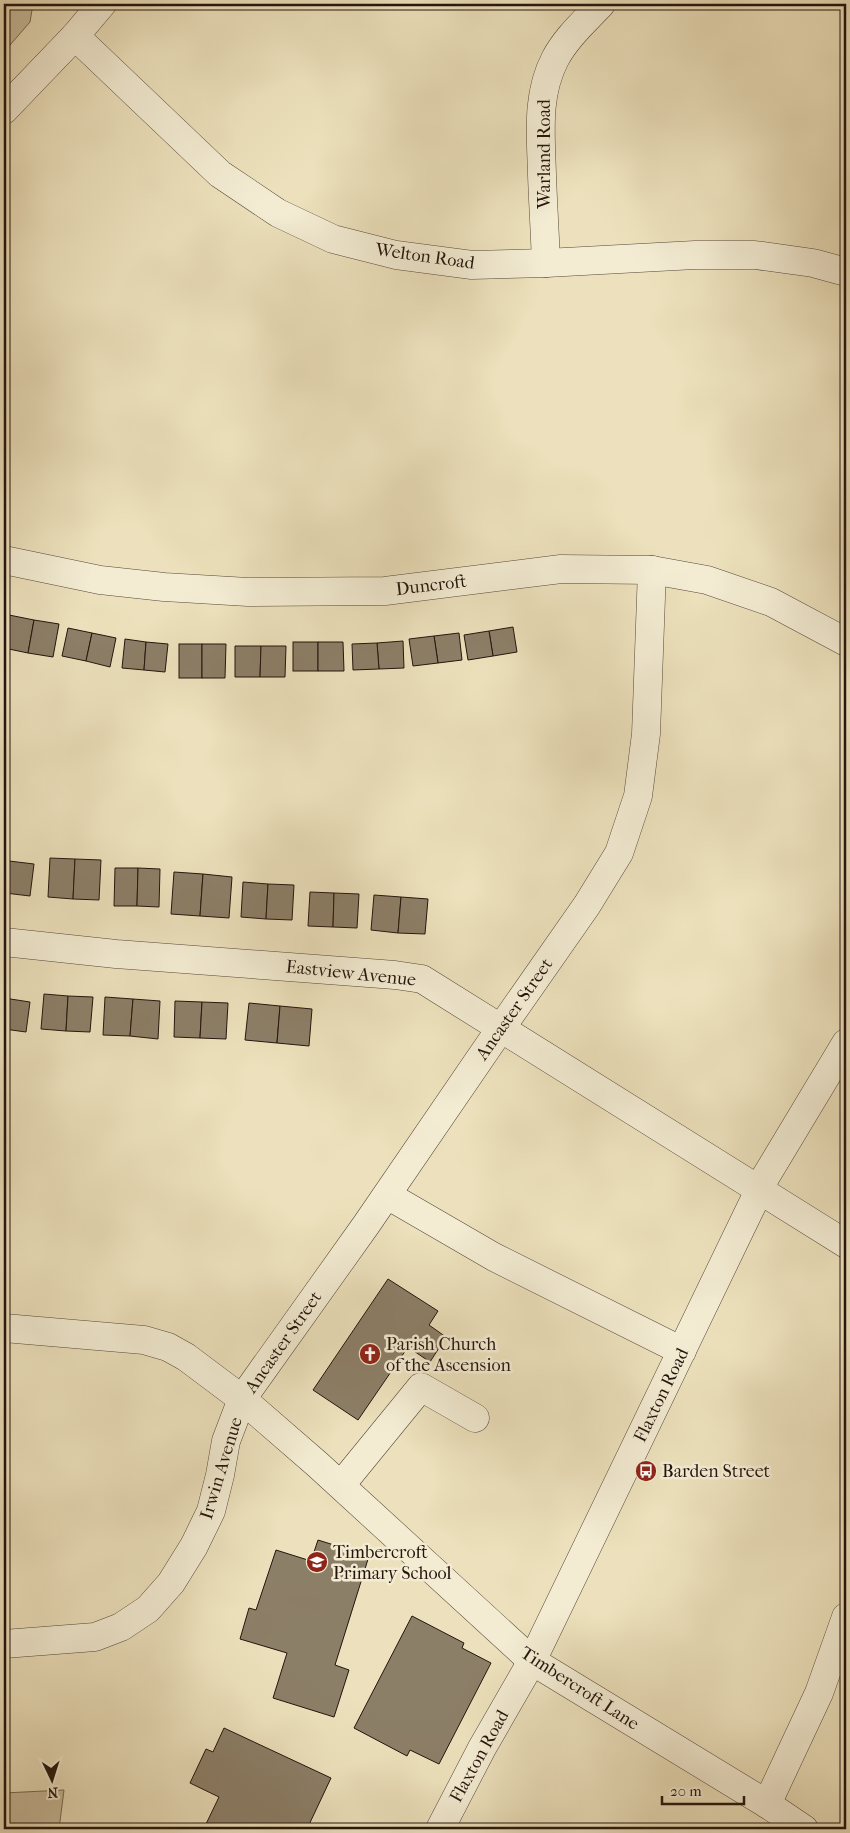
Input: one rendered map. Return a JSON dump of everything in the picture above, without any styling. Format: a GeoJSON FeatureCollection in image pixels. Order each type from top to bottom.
{"type":"FeatureCollection","features":[{"type":"Feature","properties":{"kind":"street"},"geometry":{"type":"LineString","coordinates":[[4,110],[75,36],[102,4]]}},
{"type":"Feature","properties":{"kind":"street","name":"Warland Road"},"geometry":{"type":"LineString","coordinates":[[546,263],[541,134],[541,107],[545,84],[556,58],[571,36],[602,4]]}},
{"type":"Feature","properties":{"kind":"street","name":"Welton Road"},"geometry":{"type":"LineString","coordinates":[[75,36],[220,174],[278,212],[334,238],[396,255],[472,265],[695,255],[755,255],[812,264],[846,272]]}},
{"type":"Feature","properties":{"kind":"street","name":"Duncroft"},"geometry":{"type":"LineString","coordinates":[[4,560],[100,580],[164,587],[248,592],[384,591],[561,569],[652,570],[707,580],[771,602],[846,642]]}},
{"type":"Feature","properties":{"kind":"street","name":"Ancaster Street"},"geometry":{"type":"LineString","coordinates":[[242,1399],[387,1195],[500,1028],[587,905],[619,853],[638,796],[646,734],[652,570]]}},
{"type":"Feature","properties":{"kind":"street","name":"Eastview Avenue"},"geometry":{"type":"LineString","coordinates":[[4,942],[116,954],[395,975],[422,979],[846,1244]]}},
{"type":"Feature","properties":{"kind":"street","name":"Flaxton Road"},"geometry":{"type":"LineString","coordinates":[[440,1829],[482,1748],[532,1661],[766,1176],[846,1044]]}},
{"type":"Feature","properties":{"kind":"street"},"geometry":{"type":"LineString","coordinates":[[387,1195],[494,1257],[682,1352]]}},
{"type":"Feature","properties":{"kind":"street","name":"Timbercroft Lane"},"geometry":{"type":"LineString","coordinates":[[4,1328],[144,1340],[168,1347],[186,1357],[242,1399],[341,1485],[532,1661],[768,1804],[804,1829]]}},
{"type":"Feature","properties":{"kind":"street"},"geometry":{"type":"LineString","coordinates":[[341,1485],[421,1387],[474,1418]]}},
{"type":"Feature","properties":{"kind":"street","name":"Irwin Avenue"},"geometry":{"type":"LineString","coordinates":[[4,1644],[95,1637],[121,1627],[148,1609],[171,1583],[194,1546],[211,1511],[226,1441],[242,1399]]}},
{"type":"Feature","properties":{"kind":"street"},"geometry":{"type":"LineString","coordinates":[[768,1804],[819,1693],[846,1617]]}},
{"type":"Feature","properties":{"kind":"shaded area"},"geometry":{"type":"Polygon","coordinates":[[[4,4],[33,4],[30,22],[4,52],[4,4]]]}},
{"type":"Feature","properties":{"kind":"shaded area"},"geometry":{"type":"Polygon","coordinates":[[[64,1790],[59,1829],[4,1829],[4,1793],[64,1790]]]}},
{"type":"Feature","properties":{"kind":"building"},"geometry":{"type":"Polygon","coordinates":[[[9,615],[34,620],[28,653],[4,648],[9,615]]]}},
{"type":"Feature","properties":{"kind":"building"},"geometry":{"type":"Polygon","coordinates":[[[34,620],[59,624],[53,657],[28,653],[34,620]]]}},
{"type":"Feature","properties":{"kind":"building"},"geometry":{"type":"Polygon","coordinates":[[[513,627],[517,652],[493,656],[489,631],[513,627]]]}},
{"type":"Feature","properties":{"kind":"building"},"geometry":{"type":"Polygon","coordinates":[[[68,628],[92,633],[86,661],[62,656],[68,628]]]}},
{"type":"Feature","properties":{"kind":"building"},"geometry":{"type":"Polygon","coordinates":[[[489,631],[493,656],[468,660],[464,635],[489,631]]]}},
{"type":"Feature","properties":{"kind":"building"},"geometry":{"type":"Polygon","coordinates":[[[92,633],[116,638],[110,667],[86,661],[92,633]]]}},
{"type":"Feature","properties":{"kind":"building"},"geometry":{"type":"Polygon","coordinates":[[[459,633],[462,660],[438,663],[434,636],[459,633]]]}},
{"type":"Feature","properties":{"kind":"building"},"geometry":{"type":"Polygon","coordinates":[[[434,636],[438,663],[413,666],[409,639],[434,636]]]}},
{"type":"Feature","properties":{"kind":"building"},"geometry":{"type":"Polygon","coordinates":[[[125,639],[146,642],[144,670],[122,668],[125,639]]]}},
{"type":"Feature","properties":{"kind":"building"},"geometry":{"type":"Polygon","coordinates":[[[403,641],[404,668],[379,669],[377,643],[403,641]]]}},
{"type":"Feature","properties":{"kind":"building"},"geometry":{"type":"Polygon","coordinates":[[[146,642],[168,644],[165,672],[144,670],[146,642]]]}},
{"type":"Feature","properties":{"kind":"building"},"geometry":{"type":"Polygon","coordinates":[[[293,642],[318,642],[318,671],[293,671],[293,642]]]}},
{"type":"Feature","properties":{"kind":"building"},"geometry":{"type":"Polygon","coordinates":[[[318,642],[343,642],[344,671],[318,671],[318,642]]]}},
{"type":"Feature","properties":{"kind":"building"},"geometry":{"type":"Polygon","coordinates":[[[377,643],[379,669],[353,670],[352,644],[377,643]]]}},
{"type":"Feature","properties":{"kind":"building"},"geometry":{"type":"Polygon","coordinates":[[[179,644],[202,644],[202,678],[179,678],[179,644]]]}},
{"type":"Feature","properties":{"kind":"building"},"geometry":{"type":"Polygon","coordinates":[[[202,644],[226,644],[225,678],[202,678],[202,644]]]}},
{"type":"Feature","properties":{"kind":"building"},"geometry":{"type":"Polygon","coordinates":[[[235,646],[261,646],[260,677],[235,677],[235,646]]]}},
{"type":"Feature","properties":{"kind":"building"},"geometry":{"type":"Polygon","coordinates":[[[261,646],[286,646],[285,677],[260,677],[261,646]]]}},
{"type":"Feature","properties":{"kind":"building"},"geometry":{"type":"Polygon","coordinates":[[[50,858],[75,859],[73,899],[48,897],[50,858]]]}},
{"type":"Feature","properties":{"kind":"building"},"geometry":{"type":"Polygon","coordinates":[[[75,859],[101,860],[99,900],[73,899],[75,859]]]}},
{"type":"Feature","properties":{"kind":"building"},"geometry":{"type":"Polygon","coordinates":[[[4,860],[9,861],[5,893],[4,893],[4,860]]]}},
{"type":"Feature","properties":{"kind":"building"},"geometry":{"type":"Polygon","coordinates":[[[9,861],[34,864],[30,896],[5,893],[9,861]]]}},
{"type":"Feature","properties":{"kind":"building"},"geometry":{"type":"Polygon","coordinates":[[[115,868],[138,868],[137,906],[114,906],[115,868]]]}},
{"type":"Feature","properties":{"kind":"building"},"geometry":{"type":"Polygon","coordinates":[[[138,868],[160,869],[159,907],[137,906],[138,868]]]}},
{"type":"Feature","properties":{"kind":"building"},"geometry":{"type":"Polygon","coordinates":[[[174,872],[203,874],[200,916],[171,914],[174,872]]]}},
{"type":"Feature","properties":{"kind":"building"},"geometry":{"type":"Polygon","coordinates":[[[203,874],[232,877],[229,918],[200,916],[203,874]]]}},
{"type":"Feature","properties":{"kind":"building"},"geometry":{"type":"Polygon","coordinates":[[[243,882],[268,884],[266,919],[241,917],[243,882]]]}},
{"type":"Feature","properties":{"kind":"building"},"geometry":{"type":"Polygon","coordinates":[[[268,884],[294,885],[292,920],[266,919],[268,884]]]}},
{"type":"Feature","properties":{"kind":"building"},"geometry":{"type":"Polygon","coordinates":[[[310,892],[334,893],[333,927],[308,926],[310,892]]]}},
{"type":"Feature","properties":{"kind":"building"},"geometry":{"type":"Polygon","coordinates":[[[334,893],[359,894],[357,928],[333,927],[334,893]]]}},
{"type":"Feature","properties":{"kind":"building"},"geometry":{"type":"Polygon","coordinates":[[[374,895],[401,897],[398,933],[371,930],[374,895]]]}},
{"type":"Feature","properties":{"kind":"building"},"geometry":{"type":"Polygon","coordinates":[[[401,897],[428,899],[425,934],[398,933],[401,897]]]}},
{"type":"Feature","properties":{"kind":"building"},"geometry":{"type":"Polygon","coordinates":[[[44,994],[68,996],[66,1031],[41,1029],[44,994]]]}},
{"type":"Feature","properties":{"kind":"building"},"geometry":{"type":"Polygon","coordinates":[[[68,996],[93,997],[90,1032],[66,1031],[68,996]]]}},
{"type":"Feature","properties":{"kind":"building"},"geometry":{"type":"Polygon","coordinates":[[[105,997],[133,999],[130,1036],[103,1035],[105,997]]]}},
{"type":"Feature","properties":{"kind":"building"},"geometry":{"type":"Polygon","coordinates":[[[4,998],[30,1002],[26,1032],[4,1029],[4,998]]]}},
{"type":"Feature","properties":{"kind":"building"},"geometry":{"type":"Polygon","coordinates":[[[133,999],[160,1001],[158,1039],[130,1036],[133,999]]]}},
{"type":"Feature","properties":{"kind":"building"},"geometry":{"type":"Polygon","coordinates":[[[175,1001],[202,1002],[200,1038],[174,1037],[175,1001]]]}},
{"type":"Feature","properties":{"kind":"building"},"geometry":{"type":"Polygon","coordinates":[[[202,1002],[228,1003],[226,1039],[200,1038],[202,1002]]]}},
{"type":"Feature","properties":{"kind":"building"},"geometry":{"type":"Polygon","coordinates":[[[249,1003],[280,1006],[277,1043],[245,1040],[249,1003]]]}},
{"type":"Feature","properties":{"kind":"building"},"geometry":{"type":"Polygon","coordinates":[[[280,1006],[312,1009],[309,1046],[277,1043],[280,1006]]]}},
{"type":"Feature","properties":{"kind":"building","name":"Parish Church of the Ascension"},"geometry":{"type":"Polygon","coordinates":[[[388,1279],[438,1311],[429,1325],[446,1337],[430,1362],[408,1347],[358,1420],[313,1390],[388,1279]]]}},
{"type":"Feature","properties":{"kind":"building"},"geometry":{"type":"Polygon","coordinates":[[[318,1540],[369,1556],[335,1665],[349,1670],[334,1717],[273,1698],[287,1653],[240,1639],[249,1608],[256,1610],[276,1550],[311,1561],[318,1540]]]}},
{"type":"Feature","properties":{"kind":"building"},"geometry":{"type":"Polygon","coordinates":[[[412,1616],[464,1643],[462,1648],[491,1663],[439,1764],[410,1750],[407,1756],[354,1728],[412,1616]]]}},
{"type":"Feature","properties":{"kind":"building"},"geometry":{"type":"Polygon","coordinates":[[[224,1728],[331,1778],[307,1829],[217,1829],[206,1824],[219,1797],[190,1783],[206,1749],[213,1752],[224,1728]]]}},
{"type":"Feature","properties":{"kind":"place","name":"Parish Church of the Ascension"},"geometry":{"type":"Point","coordinates":[370,1354]}},
{"type":"Feature","properties":{"kind":"place","name":"Barden Street"},"geometry":{"type":"Point","coordinates":[646,1471]}},
{"type":"Feature","properties":{"kind":"place","name":"Timbercroft Primary School"},"geometry":{"type":"Point","coordinates":[317,1562]}}]}
